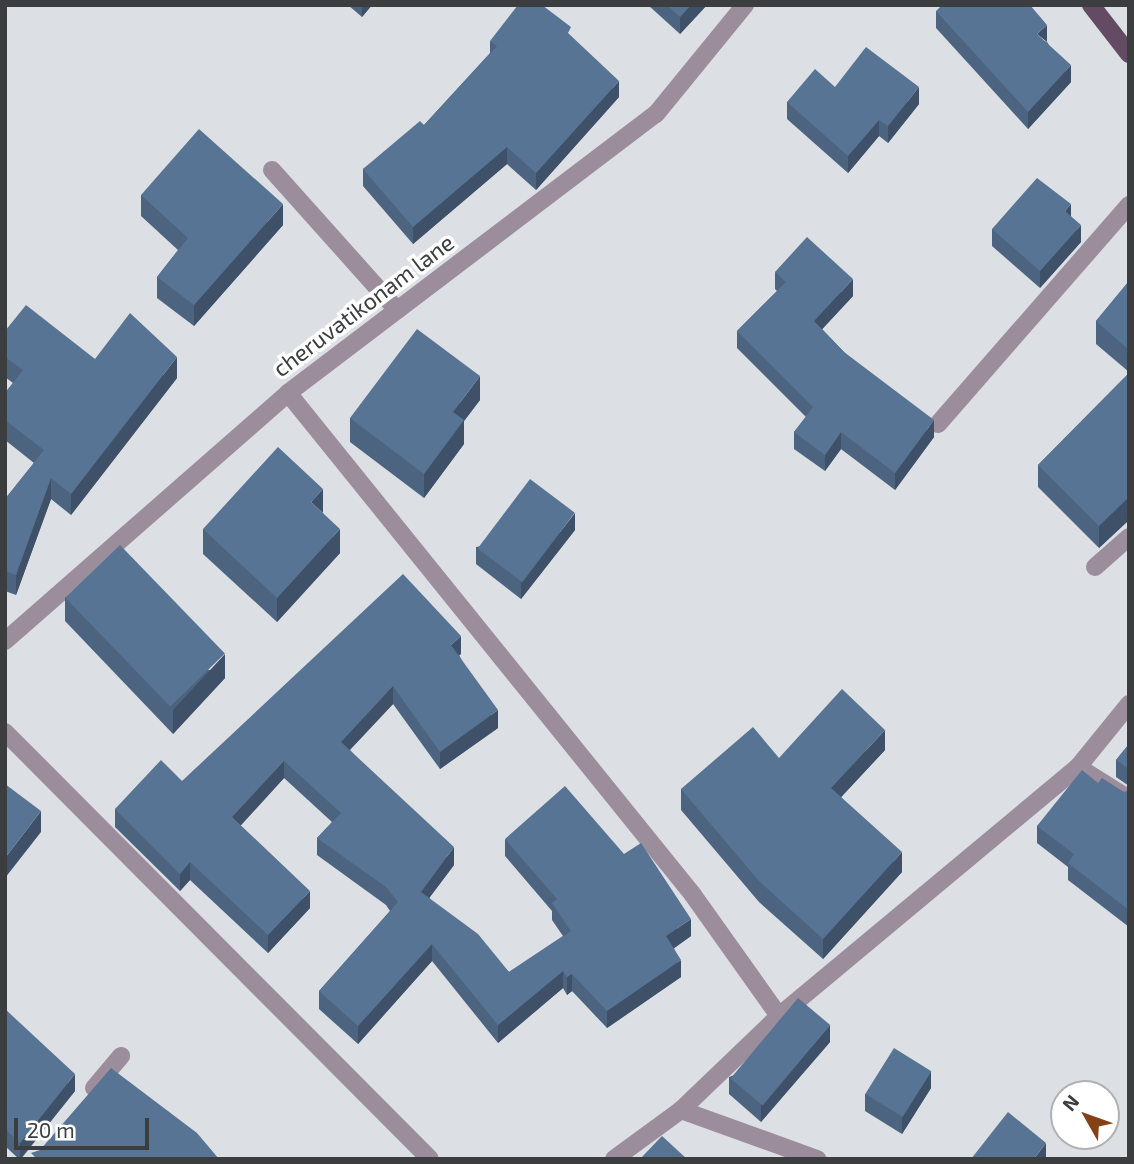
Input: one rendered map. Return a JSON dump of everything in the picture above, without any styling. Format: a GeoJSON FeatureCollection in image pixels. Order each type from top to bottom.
{"type":"FeatureCollection","features":[{"type":"Feature","properties":{"kind":"main road"},"geometry":{"type":"LineString","coordinates":[[1091,5],[1126,45]]}},
{"type":"Feature","properties":{"kind":"street","name":"cheruvatikonam lane"},"geometry":{"type":"LineString","coordinates":[[5,641],[288,393],[656,114],[745,5]]}},
{"type":"Feature","properties":{"kind":"street"},"geometry":{"type":"LineString","coordinates":[[272,170],[397,310]]}},
{"type":"Feature","properties":{"kind":"street"},"geometry":{"type":"LineString","coordinates":[[937,424],[1129,205]]}},
{"type":"Feature","properties":{"kind":"street"},"geometry":{"type":"LineString","coordinates":[[288,393],[693,895],[779,1016]]}},
{"type":"Feature","properties":{"kind":"street"},"geometry":{"type":"LineString","coordinates":[[1095,567],[1129,537]]}},
{"type":"Feature","properties":{"kind":"street"},"geometry":{"type":"LineString","coordinates":[[614,1159],[681,1110],[779,1016],[1078,767],[1129,704]]}},
{"type":"Feature","properties":{"kind":"street"},"geometry":{"type":"LineString","coordinates":[[5,732],[430,1159]]}},
{"type":"Feature","properties":{"kind":"street"},"geometry":{"type":"LineString","coordinates":[[1078,767],[1129,799]]}},
{"type":"Feature","properties":{"kind":"street"},"geometry":{"type":"LineString","coordinates":[[79,1105],[121,1056]]}},
{"type":"Feature","properties":{"kind":"street"},"geometry":{"type":"LineString","coordinates":[[681,1110],[817,1159]]}},
{"type":"Feature","properties":{"kind":"building"},"geometry":{"type":"Polygon","coordinates":[[[518,5],[542,5],[571,27],[568,33],[619,81],[536,173],[507,147],[413,227],[363,169],[420,121],[424,125],[497,46],[490,41],[518,5]]]}},
{"type":"Feature","properties":{"kind":"building"},"geometry":{"type":"Polygon","coordinates":[[[667,5],[691,5],[680,17],[667,5]]]}},
{"type":"Feature","properties":{"kind":"building"},"geometry":{"type":"Polygon","coordinates":[[[942,5],[1030,5],[1047,25],[1037,34],[1071,65],[1028,112],[936,11],[942,5]]]}},
{"type":"Feature","properties":{"kind":"building"},"geometry":{"type":"Polygon","coordinates":[[[866,47],[919,87],[888,126],[879,120],[848,156],[787,102],[815,69],[835,87],[866,47]]]}},
{"type":"Feature","properties":{"kind":"building"},"geometry":{"type":"Polygon","coordinates":[[[199,129],[283,204],[194,305],[157,277],[188,238],[141,195],[199,129]]]}},
{"type":"Feature","properties":{"kind":"building"},"geometry":{"type":"Polygon","coordinates":[[[1037,178],[1071,204],[1065,211],[1081,225],[1040,271],[992,229],[1037,178]]]}},
{"type":"Feature","properties":{"kind":"building"},"geometry":{"type":"Polygon","coordinates":[[[807,237],[853,279],[814,321],[844,352],[934,420],[895,473],[841,432],[825,455],[794,432],[813,407],[737,331],[786,282],[775,272],[807,237]]]}},
{"type":"Feature","properties":{"kind":"building"},"geometry":{"type":"Polygon","coordinates":[[[1129,281],[1129,350],[1096,321],[1129,281]]]}},
{"type":"Feature","properties":{"kind":"building"},"geometry":{"type":"Polygon","coordinates":[[[26,305],[95,359],[130,313],[177,357],[71,494],[51,478],[16,575],[5,571],[5,499],[44,450],[5,420],[5,393],[23,370],[5,357],[5,331],[26,305]]]}},
{"type":"Feature","properties":{"kind":"building"},"geometry":{"type":"Polygon","coordinates":[[[417,329],[480,376],[453,412],[464,420],[424,474],[350,418],[417,329]]]}},
{"type":"Feature","properties":{"kind":"building"},"geometry":{"type":"Polygon","coordinates":[[[1129,373],[1129,497],[1099,526],[1038,465],[1129,373]]]}},
{"type":"Feature","properties":{"kind":"building"},"geometry":{"type":"Polygon","coordinates":[[[278,447],[323,489],[311,502],[340,529],[277,598],[203,529],[278,447]]]}},
{"type":"Feature","properties":{"kind":"building"},"geometry":{"type":"Polygon","coordinates":[[[530,479],[575,513],[522,582],[478,548],[530,479]]]}},
{"type":"Feature","properties":{"kind":"building"},"geometry":{"type":"Polygon","coordinates":[[[120,545],[225,654],[170,706],[65,598],[120,545]]]}},
{"type":"Feature","properties":{"kind":"building"},"geometry":{"type":"Polygon","coordinates":[[[403,574],[461,636],[451,645],[498,710],[440,752],[393,686],[341,742],[454,847],[421,892],[478,934],[509,972],[571,931],[552,903],[557,899],[505,839],[565,786],[624,854],[641,843],[691,919],[666,936],[681,960],[607,1011],[572,974],[567,977],[563,971],[498,1025],[432,944],[358,1026],[319,991],[398,902],[386,887],[317,838],[341,813],[284,761],[232,817],[310,891],[268,935],[190,862],[180,874],[115,809],[161,760],[182,781],[403,574]]]}},
{"type":"Feature","properties":{"kind":"building"},"geometry":{"type":"Polygon","coordinates":[[[842,689],[885,730],[831,788],[902,852],[823,939],[759,881],[681,789],[753,727],[779,758],[842,689]]]}},
{"type":"Feature","properties":{"kind":"building"},"geometry":{"type":"Polygon","coordinates":[[[1129,744],[1129,769],[1116,760],[1129,744]]]}},
{"type":"Feature","properties":{"kind":"building"},"geometry":{"type":"Polygon","coordinates":[[[1082,770],[1098,783],[1102,778],[1124,792],[1129,791],[1129,910],[1068,863],[1074,854],[1037,826],[1082,770]]]}},
{"type":"Feature","properties":{"kind":"building"},"geometry":{"type":"Polygon","coordinates":[[[5,784],[41,811],[5,858],[5,784]]]}},
{"type":"Feature","properties":{"kind":"building"},"geometry":{"type":"Polygon","coordinates":[[[798,998],[830,1025],[763,1105],[731,1078],[798,998]]]}},
{"type":"Feature","properties":{"kind":"building"},"geometry":{"type":"Polygon","coordinates":[[[5,1009],[75,1074],[20,1143],[5,1129],[5,1009]]]}},
{"type":"Feature","properties":{"kind":"building"},"geometry":{"type":"Polygon","coordinates":[[[894,1048],[931,1071],[903,1117],[865,1094],[894,1048]]]}},
{"type":"Feature","properties":{"kind":"building"},"geometry":{"type":"Polygon","coordinates":[[[111,1068],[197,1133],[219,1159],[37,1159],[31,1153],[40,1150],[111,1068]]]}},
{"type":"Feature","properties":{"kind":"building"},"geometry":{"type":"Polygon","coordinates":[[[1008,1112],[1046,1143],[1034,1159],[971,1159],[1008,1112]]]}},
{"type":"Feature","properties":{"kind":"building"},"geometry":{"type":"Polygon","coordinates":[[[662,1136],[687,1159],[640,1159],[662,1136]]]}}]}
